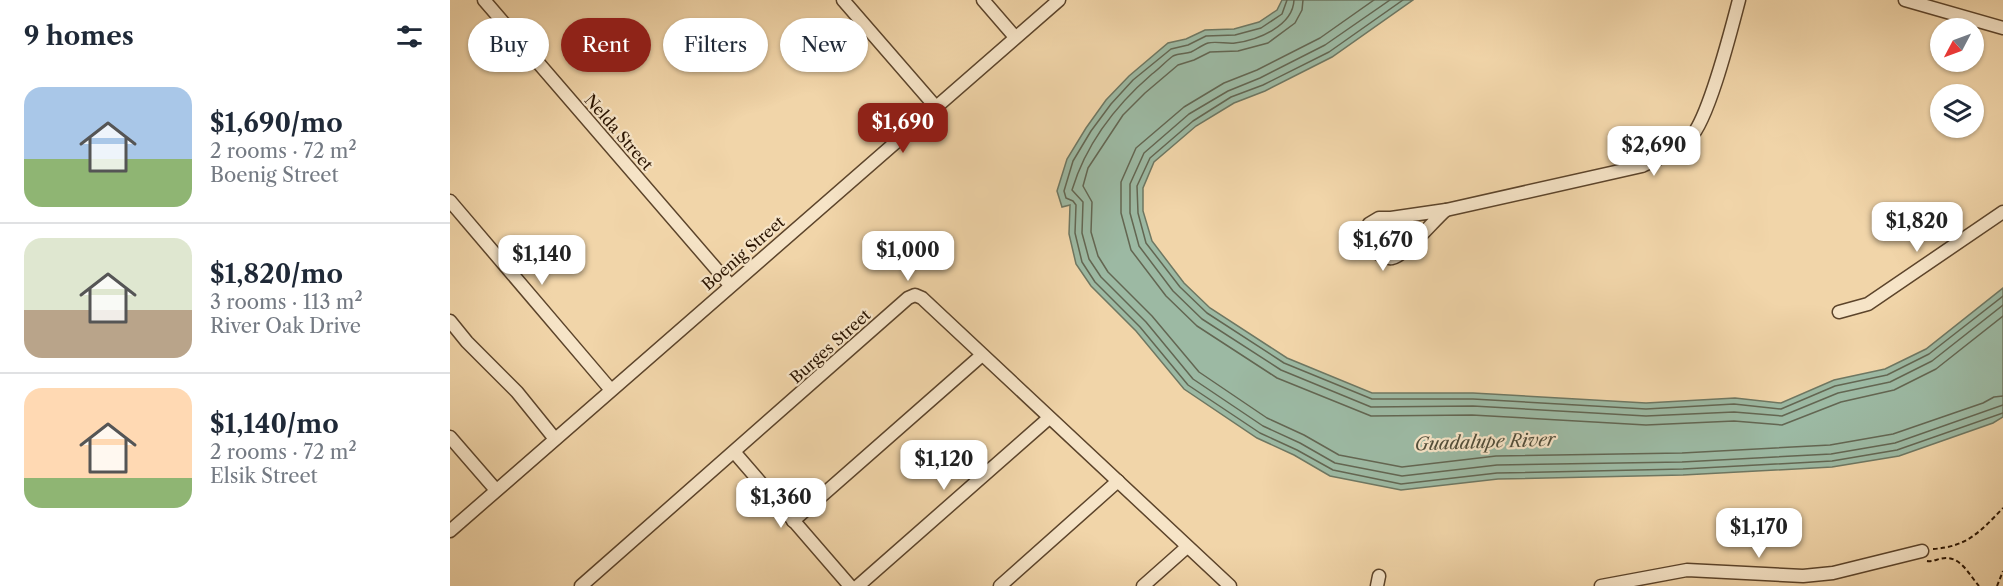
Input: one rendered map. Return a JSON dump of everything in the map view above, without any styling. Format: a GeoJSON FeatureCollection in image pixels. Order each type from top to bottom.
{"type":"FeatureCollection","features":[{"type":"Feature","properties":{"kind":"street","name":"Nelda Street"},"geometry":{"type":"LineString","coordinates":[[484,0],[730,285]]}},
{"type":"Feature","properties":{"kind":"street"},"geometry":{"type":"LineString","coordinates":[[843,0],[935,106]]}},
{"type":"Feature","properties":{"kind":"street"},"geometry":{"type":"LineString","coordinates":[[983,0],[1015,37]]}},
{"type":"Feature","properties":{"kind":"street","name":"Boenig Street"},"geometry":{"type":"LineString","coordinates":[[450,531],[1059,0]]}},
{"type":"Feature","properties":{"kind":"street"},"geometry":{"type":"LineString","coordinates":[[1446,210],[1404,252],[1392,258],[1382,256],[1371,249],[1368,236],[1370,225],[1379,218],[1446,210],[1642,166],[1671,153],[1691,137],[1703,116],[1739,0]]}},
{"type":"Feature","properties":{"kind":"street"},"geometry":{"type":"LineString","coordinates":[[1905,0],[2003,28]]}},
{"type":"Feature","properties":{"kind":"street"},"geometry":{"type":"LineString","coordinates":[[450,201],[611,390]]}},
{"type":"Feature","properties":{"kind":"street"},"geometry":{"type":"LineString","coordinates":[[1839,312],[1868,304],[2003,213]]}},
{"type":"Feature","properties":{"kind":"street","name":"Burges Street"},"geometry":{"type":"LineString","coordinates":[[581,586],[735,453],[908,298],[915,295],[922,298],[1230,586]]}},
{"type":"Feature","properties":{"kind":"street"},"geometry":{"type":"LineString","coordinates":[[450,321],[517,392],[555,439]]}},
{"type":"Feature","properties":{"kind":"street"},"geometry":{"type":"LineString","coordinates":[[793,521],[982,355]]}},
{"type":"Feature","properties":{"kind":"street"},"geometry":{"type":"LineString","coordinates":[[858,586],[1049,418]]}},
{"type":"Feature","properties":{"kind":"street"},"geometry":{"type":"LineString","coordinates":[[450,437],[496,490]]}},
{"type":"Feature","properties":{"kind":"street"},"geometry":{"type":"LineString","coordinates":[[735,453],[850,586]]}},
{"type":"Feature","properties":{"kind":"street"},"geometry":{"type":"LineString","coordinates":[[1000,586],[1118,481]]}},
{"type":"Feature","properties":{"kind":"street"},"geometry":{"type":"LineString","coordinates":[[1143,586],[1187,547]]}},
{"type":"Feature","properties":{"kind":"street"},"geometry":{"type":"LineString","coordinates":[[1600,586],[1687,570],[1803,576],[1833,573],[1922,551]]}},
{"type":"Feature","properties":{"kind":"path"},"geometry":{"type":"LineString","coordinates":[[1979,586],[1957,561],[1947,558],[1930,562],[1922,559],[1922,551],[1947,548],[1964,542],[1977,534],[2003,508]]}},
{"type":"Feature","properties":{"kind":"path"},"geometry":{"type":"LineString","coordinates":[[1997,586],[2003,571]]}},
{"type":"Feature","properties":{"kind":"water","name":"Guadalupe River"},"geometry":{"type":"Polygon","coordinates":[[[1282,0],[1413,0],[1332,57],[1265,91],[1234,103],[1196,126],[1154,162],[1143,188],[1143,211],[1152,241],[1184,283],[1210,308],[1287,358],[1372,393],[1473,393],[1646,403],[1735,398],[1781,403],[1834,380],[1885,369],[1926,349],[2003,288],[2003,417],[1993,423],[1899,456],[1832,467],[1683,475],[1498,479],[1401,490],[1330,476],[1294,455],[1257,438],[1184,389],[1136,331],[1091,286],[1076,264],[1069,234],[1070,205],[1062,207],[1057,191],[1067,159],[1086,128],[1106,100],[1129,76],[1168,43],[1186,39],[1205,30],[1234,29],[1259,22],[1277,10],[1282,0]]]}}]}
